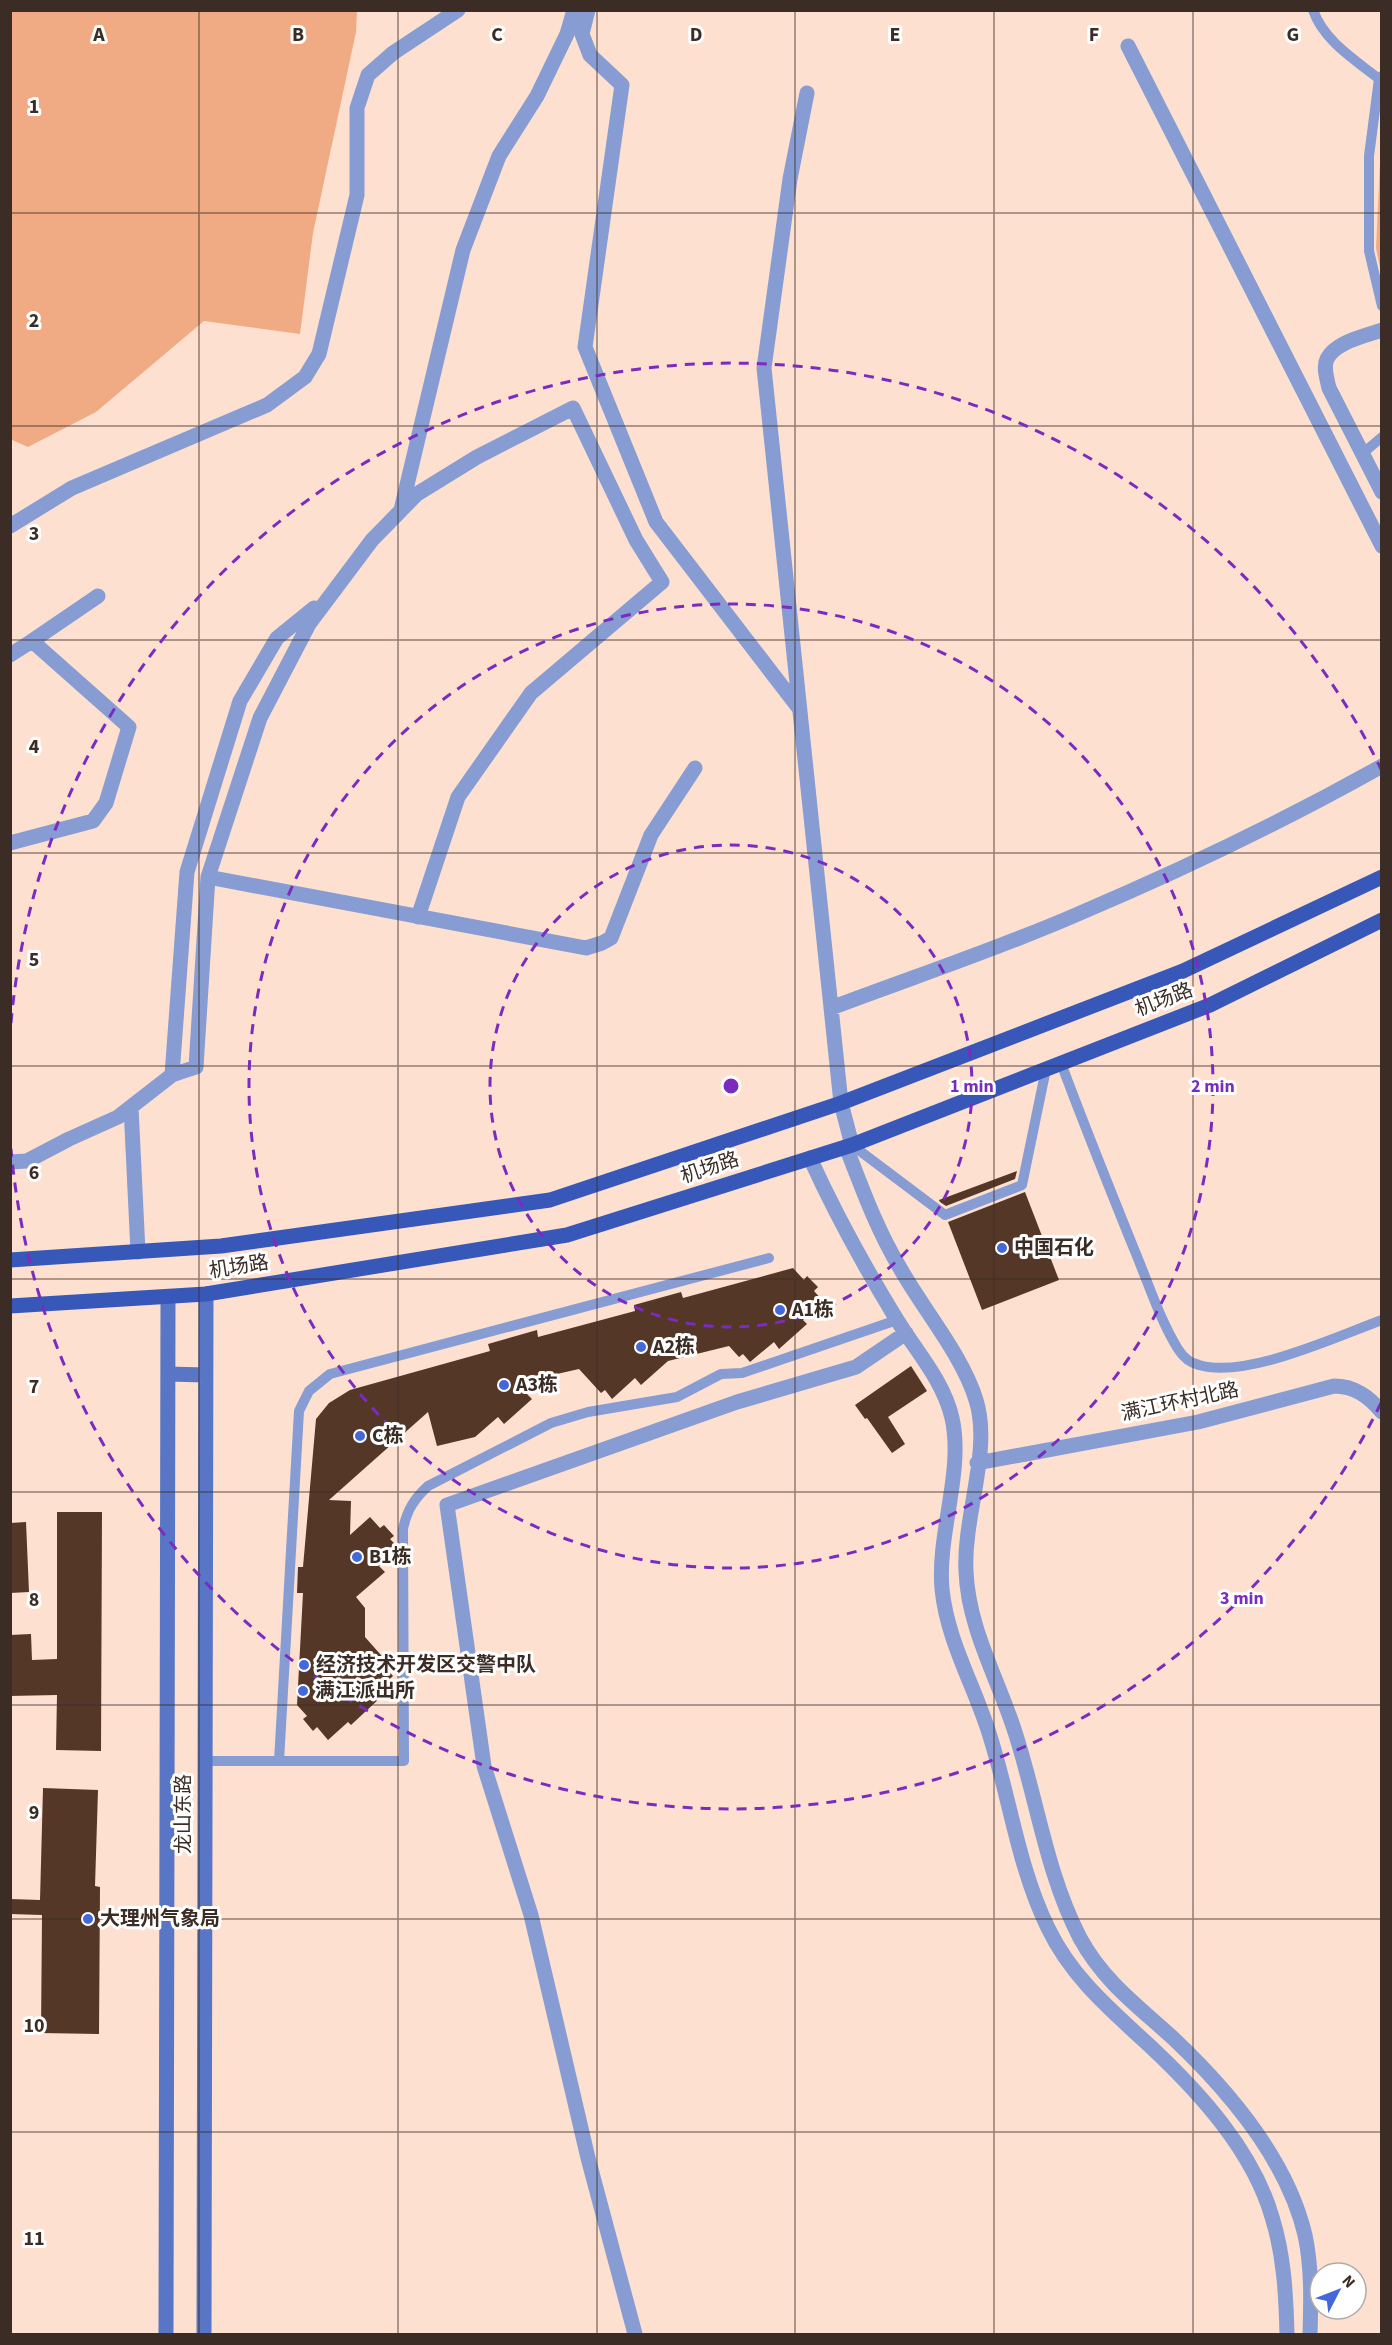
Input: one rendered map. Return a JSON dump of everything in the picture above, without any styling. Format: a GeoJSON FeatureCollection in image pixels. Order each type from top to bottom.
{"type":"FeatureCollection","features":[{"type":"Feature","properties":{"kind":"main road","name":"机场路"},"geometry":{"type":"LineString","coordinates":[[10,1260],[221,1246],[550,1200],[841,1103],[1183,971],[1382,877]]}},
{"type":"Feature","properties":{"kind":"main road","name":"机场路"},"geometry":{"type":"LineString","coordinates":[[10,1306],[206,1294],[567,1235],[849,1146],[1210,1005],[1382,920]]}},
{"type":"Feature","properties":{"kind":"main road","name":"龙山东路"},"geometry":{"type":"LineString","coordinates":[[204,2334],[206,1294]]}},
{"type":"Feature","properties":{"kind":"main road","name":"龙山东路"},"geometry":{"type":"LineString","coordinates":[[166,2334],[168,1298]]}},
{"type":"Feature","properties":{"kind":"main road"},"geometry":{"type":"LineString","coordinates":[[168,1374],[206,1375]]}},
{"type":"Feature","properties":{"kind":"street"},"geometry":{"type":"LineString","coordinates":[[10,526],[72,488],[267,405],[305,377],[319,354],[357,195],[357,108],[368,75],[393,53],[458,10]]}},
{"type":"Feature","properties":{"kind":"street"},"geometry":{"type":"LineString","coordinates":[[401,510],[463,250],[499,156],[537,96],[567,34],[574,10]]}},
{"type":"Feature","properties":{"kind":"street"},"geometry":{"type":"LineString","coordinates":[[588,10],[582,34],[590,55],[622,85],[585,347],[656,522],[799,708]]}},
{"type":"Feature","properties":{"kind":"street"},"geometry":{"type":"LineString","coordinates":[[1128,46],[1382,546]]}},
{"type":"Feature","properties":{"kind":"street"},"geometry":{"type":"LineString","coordinates":[[807,93],[790,179],[764,368],[841,1103],[849,1146],[887,1247],[971,1385],[980,1420],[977,1464],[966,1544],[969,1598],[981,1642],[1015,1731],[1064,1902],[1079,1935],[1098,1967],[1117,1989],[1186,2050],[1254,2129],[1274,2160],[1295,2203],[1305,2237],[1311,2290],[1310,2334]]}},
{"type":"Feature","properties":{"kind":"street"},"geometry":{"type":"LineString","coordinates":[[1382,330],[1347,343],[1333,351],[1326,361],[1329,388],[1382,492]]}},
{"type":"Feature","properties":{"kind":"street"},"geometry":{"type":"LineString","coordinates":[[10,1162],[27,1161],[118,1117],[172,1075],[196,1067],[208,877],[260,718],[309,624],[372,540],[417,494],[477,457],[573,408],[636,540],[662,582],[531,693],[458,797],[418,916]]}},
{"type":"Feature","properties":{"kind":"street"},"geometry":{"type":"LineString","coordinates":[[172,1075],[186,872],[240,701],[277,638],[330,595]]}},
{"type":"Feature","properties":{"kind":"street"},"geometry":{"type":"LineString","coordinates":[[10,655],[98,596]]}},
{"type":"Feature","properties":{"kind":"street"},"geometry":{"type":"LineString","coordinates":[[10,843],[93,821],[106,803],[129,727],[32,641]]}},
{"type":"Feature","properties":{"kind":"street"},"geometry":{"type":"LineString","coordinates":[[831,1008],[1076,915],[1186,867],[1322,799],[1382,766]]}},
{"type":"Feature","properties":{"kind":"street"},"geometry":{"type":"LineString","coordinates":[[208,877],[586,948],[610,938],[651,835],[695,768]]}},
{"type":"Feature","properties":{"kind":"street"},"geometry":{"type":"LineString","coordinates":[[131,1107],[138,1252]]}},
{"type":"Feature","properties":{"kind":"street"},"geometry":{"type":"LineString","coordinates":[[810,1158],[845,1232],[943,1392],[952,1420],[954,1444],[942,1565],[944,1600],[957,1649],[990,1734],[1033,1892],[1049,1931],[1082,1982],[1183,2080],[1225,2129],[1254,2174],[1265,2197],[1276,2231],[1285,2288],[1287,2334]]}},
{"type":"Feature","properties":{"kind":"street"},"geometry":{"type":"LineString","coordinates":[[635,2334],[588,2158],[531,1915],[484,1766],[447,1505],[737,1402],[856,1367],[906,1333]]}},
{"type":"Feature","properties":{"kind":"street","name":"满江环村北路"},"geometry":{"type":"LineString","coordinates":[[977,1464],[1198,1422],[1335,1386],[1355,1390],[1382,1412]]}},
{"type":"Feature","properties":{"kind":"lane"},"geometry":{"type":"LineString","coordinates":[[1313,10],[1319,26],[1340,48],[1380,78],[1369,156],[1369,251],[1382,306]]}},
{"type":"Feature","properties":{"kind":"lane"},"geometry":{"type":"LineString","coordinates":[[1362,454],[1382,437]]}},
{"type":"Feature","properties":{"kind":"lane"},"geometry":{"type":"LineString","coordinates":[[849,1146],[945,1215],[1022,1185],[1054,1066]]}},
{"type":"Feature","properties":{"kind":"lane"},"geometry":{"type":"LineString","coordinates":[[1054,1066],[1174,1341],[1186,1359],[1194,1364],[1207,1367],[1245,1365],[1288,1354],[1382,1320]]}},
{"type":"Feature","properties":{"kind":"lane"},"geometry":{"type":"LineString","coordinates":[[279,1761],[299,1411],[309,1391],[330,1374],[769,1258]]}},
{"type":"Feature","properties":{"kind":"lane"},"geometry":{"type":"LineString","coordinates":[[205,1761],[404,1761],[403,1529],[406,1514],[414,1499],[428,1486],[551,1423],[588,1412],[677,1397],[721,1374],[742,1373],[897,1320]]}},
{"type":"Feature","properties":{"kind":"shaded area"},"geometry":{"type":"Polygon","coordinates":[[[10,11],[357,11],[356,32],[313,233],[300,334],[204,321],[96,412],[28,447],[10,439],[10,11]]]}},
{"type":"Feature","properties":{"kind":"shaded area"},"geometry":{"type":"Polygon","coordinates":[[[1381,141],[1381,273],[1376,248],[1381,141]]]}},
{"type":"Feature","properties":{"kind":"building"},"geometry":{"type":"Polygon","coordinates":[[[1017,1171],[1015,1179],[946,1206],[939,1200],[1017,1171]]]}},
{"type":"Feature","properties":{"kind":"building","name":"中国石化"},"geometry":{"type":"Polygon","coordinates":[[[1025,1192],[1059,1280],[982,1310],[948,1222],[1025,1192]]]}},
{"type":"Feature","properties":{"kind":"building"},"geometry":{"type":"Polygon","coordinates":[[[793,1268],[804,1280],[807,1276],[818,1287],[814,1291],[823,1301],[803,1320],[807,1324],[779,1349],[774,1342],[750,1362],[743,1354],[739,1357],[729,1346],[668,1361],[641,1385],[635,1378],[612,1399],[605,1390],[601,1393],[579,1369],[548,1376],[527,1394],[532,1399],[504,1424],[498,1417],[475,1437],[437,1446],[428,1412],[329,1500],[351,1501],[350,1535],[370,1517],[380,1528],[384,1525],[394,1536],[390,1539],[396,1545],[396,1552],[379,1566],[385,1572],[356,1597],[365,1608],[365,1637],[388,1663],[385,1667],[393,1676],[374,1694],[379,1699],[351,1725],[348,1722],[328,1740],[317,1727],[313,1731],[303,1719],[307,1716],[297,1705],[303,1593],[297,1593],[298,1567],[303,1567],[316,1419],[329,1403],[350,1390],[490,1351],[488,1344],[537,1330],[538,1337],[635,1311],[634,1305],[681,1292],[683,1298],[793,1268]]]}},
{"type":"Feature","properties":{"kind":"building"},"geometry":{"type":"Polygon","coordinates":[[[911,1366],[927,1391],[888,1417],[905,1444],[892,1453],[855,1405],[911,1366]]]}},
{"type":"Feature","properties":{"kind":"building"},"geometry":{"type":"Polygon","coordinates":[[[57,1512],[102,1512],[101,1751],[56,1750],[57,1695],[10,1696],[10,1635],[31,1634],[32,1660],[57,1659],[57,1512]]]}},
{"type":"Feature","properties":{"kind":"building"},"geometry":{"type":"Polygon","coordinates":[[[26,1522],[29,1592],[10,1593],[10,1523],[26,1522]]]}},
{"type":"Feature","properties":{"kind":"building"},"geometry":{"type":"Polygon","coordinates":[[[43,1788],[98,1790],[95,1886],[100,1887],[99,2034],[41,2033],[42,1915],[10,1914],[10,1899],[40,1900],[43,1788]]]}},
{"type":"Feature","properties":{"kind":"place","name":"中国石化"},"geometry":{"type":"Point","coordinates":[1002,1248]}},
{"type":"Feature","properties":{"kind":"place","name":"A1栋"},"geometry":{"type":"Point","coordinates":[780,1310]}},
{"type":"Feature","properties":{"kind":"place","name":"A2栋"},"geometry":{"type":"Point","coordinates":[641,1347]}},
{"type":"Feature","properties":{"kind":"place","name":"A3栋"},"geometry":{"type":"Point","coordinates":[504,1385]}},
{"type":"Feature","properties":{"kind":"place","name":"C栋"},"geometry":{"type":"Point","coordinates":[360,1436]}},
{"type":"Feature","properties":{"kind":"place","name":"B1栋"},"geometry":{"type":"Point","coordinates":[357,1557]}},
{"type":"Feature","properties":{"kind":"place","name":"经济技术开发区交警中队"},"geometry":{"type":"Point","coordinates":[304,1665]}},
{"type":"Feature","properties":{"kind":"place","name":"满江派出所"},"geometry":{"type":"Point","coordinates":[303,1691]}},
{"type":"Feature","properties":{"kind":"place","name":"大理州气象局"},"geometry":{"type":"Point","coordinates":[88,1919]}}]}
